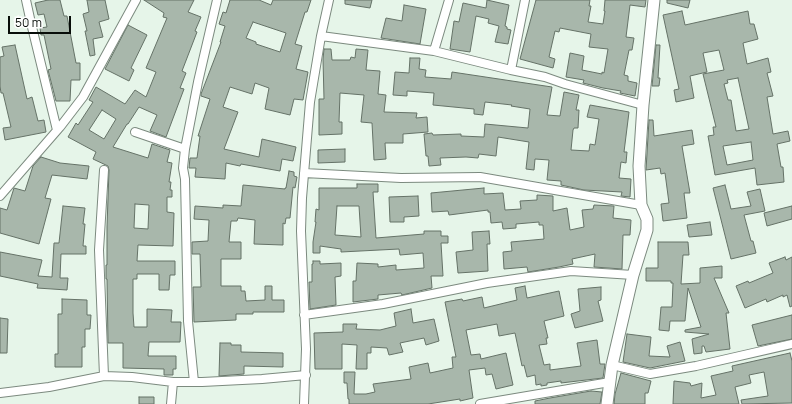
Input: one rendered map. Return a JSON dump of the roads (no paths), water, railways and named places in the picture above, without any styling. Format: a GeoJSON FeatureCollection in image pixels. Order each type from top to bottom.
{"type":"FeatureCollection","features":[{"type":"Feature","properties":{"kind":"street"},"geometry":{"type":"LineString","coordinates":[[26,0],[57,130]]}},
{"type":"Feature","properties":{"kind":"street"},"geometry":{"type":"LineString","coordinates":[[0,196],[57,130],[83,97],[136,0]]}},
{"type":"Feature","properties":{"kind":"street"},"geometry":{"type":"LineString","coordinates":[[194,382],[188,321],[185,179],[183,168],[185,148],[198,82],[217,0]]}},
{"type":"Feature","properties":{"kind":"street"},"geometry":{"type":"LineString","coordinates":[[304,404],[306,375],[301,231],[304,173],[310,102],[321,36],[329,0]]}},
{"type":"Feature","properties":{"kind":"street"},"geometry":{"type":"LineString","coordinates":[[434,51],[449,0]]}},
{"type":"Feature","properties":{"kind":"street"},"geometry":{"type":"LineString","coordinates":[[511,70],[525,0]]}},
{"type":"Feature","properties":{"kind":"street"},"geometry":{"type":"LineString","coordinates":[[607,404],[612,366],[633,275],[647,230],[647,219],[641,205],[639,166],[643,105],[654,0]]}},
{"type":"Feature","properties":{"kind":"street"},"geometry":{"type":"LineString","coordinates":[[321,36],[434,51],[511,70],[545,76],[565,84],[643,105]]}},
{"type":"Feature","properties":{"kind":"street"},"geometry":{"type":"LineString","coordinates":[[135,132],[185,148]]}},
{"type":"Feature","properties":{"kind":"street"},"geometry":{"type":"LineString","coordinates":[[104,170],[99,250],[104,376]]}},
{"type":"Feature","properties":{"kind":"street"},"geometry":{"type":"LineString","coordinates":[[304,173],[401,178],[480,177],[641,205]]}},
{"type":"Feature","properties":{"kind":"street"},"geometry":{"type":"LineString","coordinates":[[304,315],[383,304],[487,284],[571,271],[633,275]]}},
{"type":"Feature","properties":{"kind":"street"},"geometry":{"type":"LineString","coordinates":[[612,366],[650,374],[696,366],[792,344]]}},
{"type":"Feature","properties":{"kind":"street"},"geometry":{"type":"LineString","coordinates":[[0,393],[49,387],[104,376],[132,377],[173,382],[194,382],[262,379],[306,375]]}},
{"type":"Feature","properties":{"kind":"street"},"geometry":{"type":"LineString","coordinates":[[171,404],[173,382]]}},
{"type":"Feature","properties":{"kind":"street"},"geometry":{"type":"LineString","coordinates":[[480,404],[610,382]]}}]}
